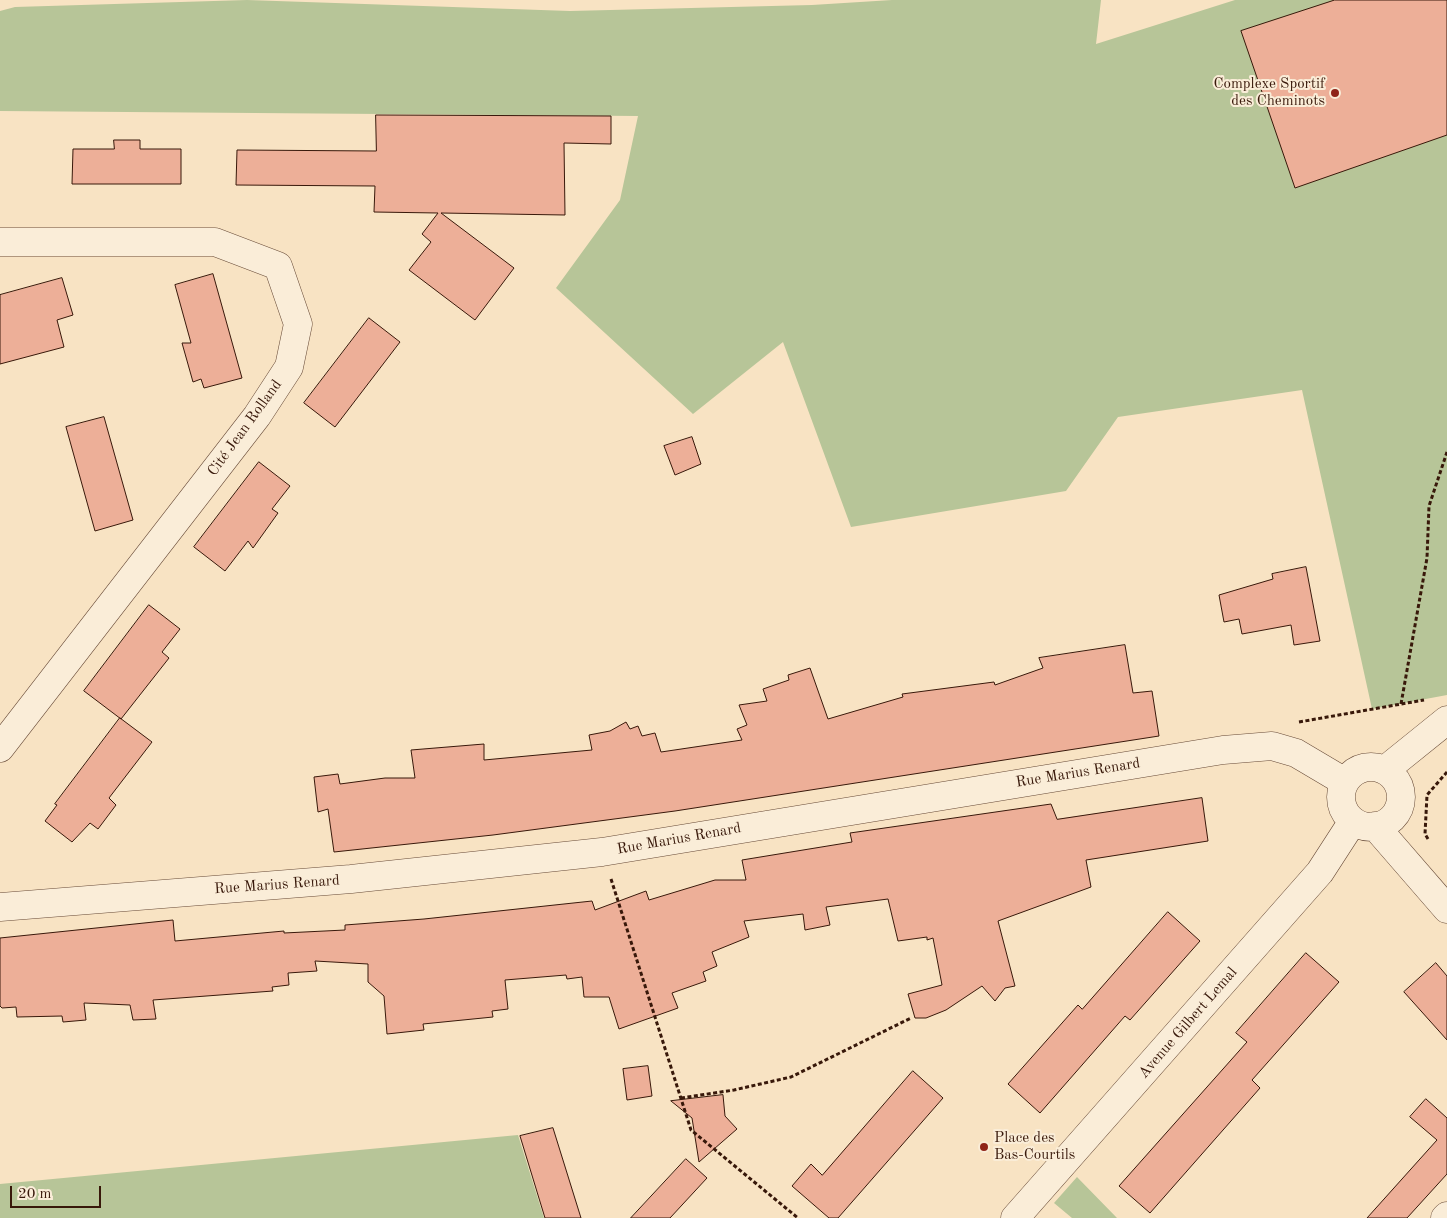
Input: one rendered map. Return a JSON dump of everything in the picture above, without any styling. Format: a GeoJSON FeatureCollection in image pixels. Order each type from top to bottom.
{"type":"FeatureCollection","features":[{"type":"Feature","properties":{"kind":"street","name":"Cité Jean Rolland"},"geometry":{"type":"LineString","coordinates":[[0,242],[215,242],[278,266],[298,324],[289,367],[257,416],[0,748]]}},
{"type":"Feature","properties":{"kind":"street"},"geometry":{"type":"LineString","coordinates":[[1385,770],[1447,720]]}},
{"type":"Feature","properties":{"kind":"street","name":"Rue Marius Renard"},"geometry":{"type":"LineString","coordinates":[[0,907],[351,879],[602,852],[1224,750],[1272,746],[1296,753],[1345,782]]}},
{"type":"Feature","properties":{"kind":"street"},"geometry":{"type":"LineString","coordinates":[[1364,824],[1392,819],[1401,802],[1398,784],[1385,770],[1376,767],[1358,769],[1345,782],[1341,799],[1343,808],[1364,824],[1447,909]]}},
{"type":"Feature","properties":{"kind":"street","name":"Avenue Gilbert Lemal"},"geometry":{"type":"LineString","coordinates":[[1015,1218],[1364,824]]}},
{"type":"Feature","properties":{"kind":"path"},"geometry":{"type":"LineString","coordinates":[[1401,704],[1427,558],[1429,506],[1447,452]]}},
{"type":"Feature","properties":{"kind":"path"},"geometry":{"type":"LineString","coordinates":[[1298,722],[1429,699]]}},
{"type":"Feature","properties":{"kind":"path"},"geometry":{"type":"LineString","coordinates":[[1429,841],[1425,834],[1427,795],[1447,772]]}},
{"type":"Feature","properties":{"kind":"path"},"geometry":{"type":"LineString","coordinates":[[602,852],[691,1130],[798,1218]]}},
{"type":"Feature","properties":{"kind":"path"},"geometry":{"type":"LineString","coordinates":[[681,1098],[734,1090],[791,1077],[911,1018]]}},
{"type":"Feature","properties":{"kind":"green space"},"geometry":{"type":"Polygon","coordinates":[[[247,0],[570,11],[812,5],[892,0],[1101,0],[1096,44],[1235,0],[1447,0],[1447,695],[1372,709],[1302,390],[1118,417],[1066,491],[851,527],[783,342],[693,414],[556,288],[620,200],[638,116],[0,111],[0,11],[15,7],[247,0]]]}},
{"type":"Feature","properties":{"kind":"green space"},"geometry":{"type":"Polygon","coordinates":[[[518,1135],[544,1218],[0,1218],[0,1184],[518,1135]]]}},
{"type":"Feature","properties":{"kind":"green space"},"geometry":{"type":"Polygon","coordinates":[[[1077,1177],[1117,1218],[1072,1218],[1054,1203],[1077,1177]]]}},
{"type":"Feature","properties":{"kind":"building","name":"Complexe Sportif des Cheminots"},"geometry":{"type":"Polygon","coordinates":[[[1335,0],[1447,0],[1447,135],[1295,188],[1241,31],[1335,0]]]}},
{"type":"Feature","properties":{"kind":"building"},"geometry":{"type":"Polygon","coordinates":[[[376,115],[611,116],[611,144],[564,143],[565,215],[441,213],[514,268],[475,320],[409,270],[431,242],[422,234],[438,213],[374,212],[375,186],[236,185],[237,150],[376,151],[376,115]]]}},
{"type":"Feature","properties":{"kind":"building"},"geometry":{"type":"Polygon","coordinates":[[[114,140],[140,140],[140,149],[181,149],[181,184],[72,184],[73,149],[114,149],[114,140]]]}},
{"type":"Feature","properties":{"kind":"building"},"geometry":{"type":"Polygon","coordinates":[[[213,274],[242,378],[204,388],[201,379],[193,382],[182,343],[191,343],[175,285],[213,274]]]}},
{"type":"Feature","properties":{"kind":"building"},"geometry":{"type":"Polygon","coordinates":[[[62,278],[73,315],[57,320],[64,347],[0,364],[0,295],[62,278]]]}},
{"type":"Feature","properties":{"kind":"building"},"geometry":{"type":"Polygon","coordinates":[[[369,318],[400,342],[335,427],[304,403],[369,318]]]}},
{"type":"Feature","properties":{"kind":"building"},"geometry":{"type":"Polygon","coordinates":[[[104,417],[133,520],[95,531],[66,427],[104,417]]]}},
{"type":"Feature","properties":{"kind":"building"},"geometry":{"type":"Polygon","coordinates":[[[692,437],[701,464],[675,475],[664,446],[692,437]]]}},
{"type":"Feature","properties":{"kind":"building"},"geometry":{"type":"Polygon","coordinates":[[[259,462],[290,486],[272,509],[278,513],[253,548],[248,541],[225,571],[194,547],[259,462]]]}},
{"type":"Feature","properties":{"kind":"building"},"geometry":{"type":"Polygon","coordinates":[[[1306,567],[1320,641],[1294,645],[1291,625],[1242,634],[1239,619],[1224,622],[1219,595],[1273,579],[1272,574],[1306,567]]]}},
{"type":"Feature","properties":{"kind":"building"},"geometry":{"type":"Polygon","coordinates":[[[149,605],[180,629],[162,652],[169,658],[121,719],[84,691],[149,605]]]}},
{"type":"Feature","properties":{"kind":"building"},"geometry":{"type":"Polygon","coordinates":[[[1125,645],[1133,693],[1152,691],[1159,736],[675,811],[493,835],[334,852],[328,809],[318,812],[314,777],[338,774],[340,784],[385,778],[415,778],[411,750],[484,744],[484,760],[592,750],[589,735],[610,731],[626,722],[630,729],[638,726],[642,736],[655,733],[661,752],[742,740],[737,729],[747,725],[739,705],[767,701],[763,689],[789,680],[788,675],[810,668],[828,719],[903,697],[902,694],[994,682],[995,685],[1043,668],[1039,658],[1125,645]]]}},
{"type":"Feature","properties":{"kind":"building"},"geometry":{"type":"Polygon","coordinates":[[[120,718],[152,742],[109,798],[116,805],[98,829],[90,823],[72,842],[45,821],[57,805],[55,804],[120,718]]]}},
{"type":"Feature","properties":{"kind":"building"},"geometry":{"type":"Polygon","coordinates":[[[1202,798],[1208,841],[1086,860],[1091,887],[998,921],[1015,986],[1005,988],[995,1001],[982,986],[946,1010],[926,1018],[915,1018],[908,994],[942,985],[933,938],[927,940],[927,937],[898,941],[888,899],[826,907],[830,925],[805,930],[803,914],[744,921],[749,937],[712,952],[717,966],[703,972],[706,981],[672,993],[678,1008],[619,1029],[609,997],[584,997],[582,977],[567,979],[566,975],[505,980],[508,1009],[492,1011],[493,1017],[423,1024],[424,1030],[387,1034],[384,996],[368,982],[368,964],[315,961],[317,971],[288,973],[289,985],[272,987],[273,991],[153,1000],[156,1019],[133,1020],[130,1005],[84,1003],[86,1020],[63,1022],[62,1016],[17,1017],[16,1007],[2,1008],[0,1006],[0,938],[173,920],[175,941],[284,931],[284,933],[345,930],[345,925],[424,919],[592,901],[595,910],[646,891],[649,900],[715,880],[746,880],[742,860],[852,842],[850,833],[1051,804],[1057,819],[1202,798]]]}},
{"type":"Feature","properties":{"kind":"building"},"geometry":{"type":"Polygon","coordinates":[[[1168,912],[1200,941],[1130,1020],[1125,1016],[1040,1113],[1008,1084],[1078,1005],[1082,1009],[1168,912]]]}},
{"type":"Feature","properties":{"kind":"building"},"geometry":{"type":"Polygon","coordinates":[[[1306,953],[1339,982],[1252,1080],[1260,1088],[1150,1213],[1119,1186],[1247,1042],[1236,1033],[1306,953]]]}},
{"type":"Feature","properties":{"kind":"building"},"geometry":{"type":"Polygon","coordinates":[[[1436,963],[1447,976],[1447,1040],[1404,992],[1436,963]]]}},
{"type":"Feature","properties":{"kind":"building"},"geometry":{"type":"Polygon","coordinates":[[[648,1066],[652,1096],[627,1100],[623,1069],[648,1066]]]}},
{"type":"Feature","properties":{"kind":"building"},"geometry":{"type":"Polygon","coordinates":[[[913,1071],[943,1098],[838,1218],[829,1218],[792,1186],[811,1164],[822,1175],[913,1071]]]}},
{"type":"Feature","properties":{"kind":"building"},"geometry":{"type":"Polygon","coordinates":[[[723,1095],[725,1116],[737,1129],[699,1162],[692,1118],[671,1101],[723,1095]]]}},
{"type":"Feature","properties":{"kind":"building"},"geometry":{"type":"Polygon","coordinates":[[[1426,1099],[1447,1118],[1447,1174],[1407,1218],[1367,1218],[1437,1140],[1410,1117],[1426,1099]]]}},
{"type":"Feature","properties":{"kind":"building"},"geometry":{"type":"Polygon","coordinates":[[[553,1128],[581,1218],[545,1218],[520,1136],[553,1128]]]}},
{"type":"Feature","properties":{"kind":"building"},"geometry":{"type":"Polygon","coordinates":[[[686,1159],[707,1178],[670,1218],[631,1218],[686,1159]]]}},
{"type":"Feature","properties":{"kind":"place","name":"Complexe Sportif des Cheminots"},"geometry":{"type":"Point","coordinates":[1335,93]}},
{"type":"Feature","properties":{"kind":"place","name":"Place des Bas-Courtils"},"geometry":{"type":"Point","coordinates":[984,1147]}}]}
